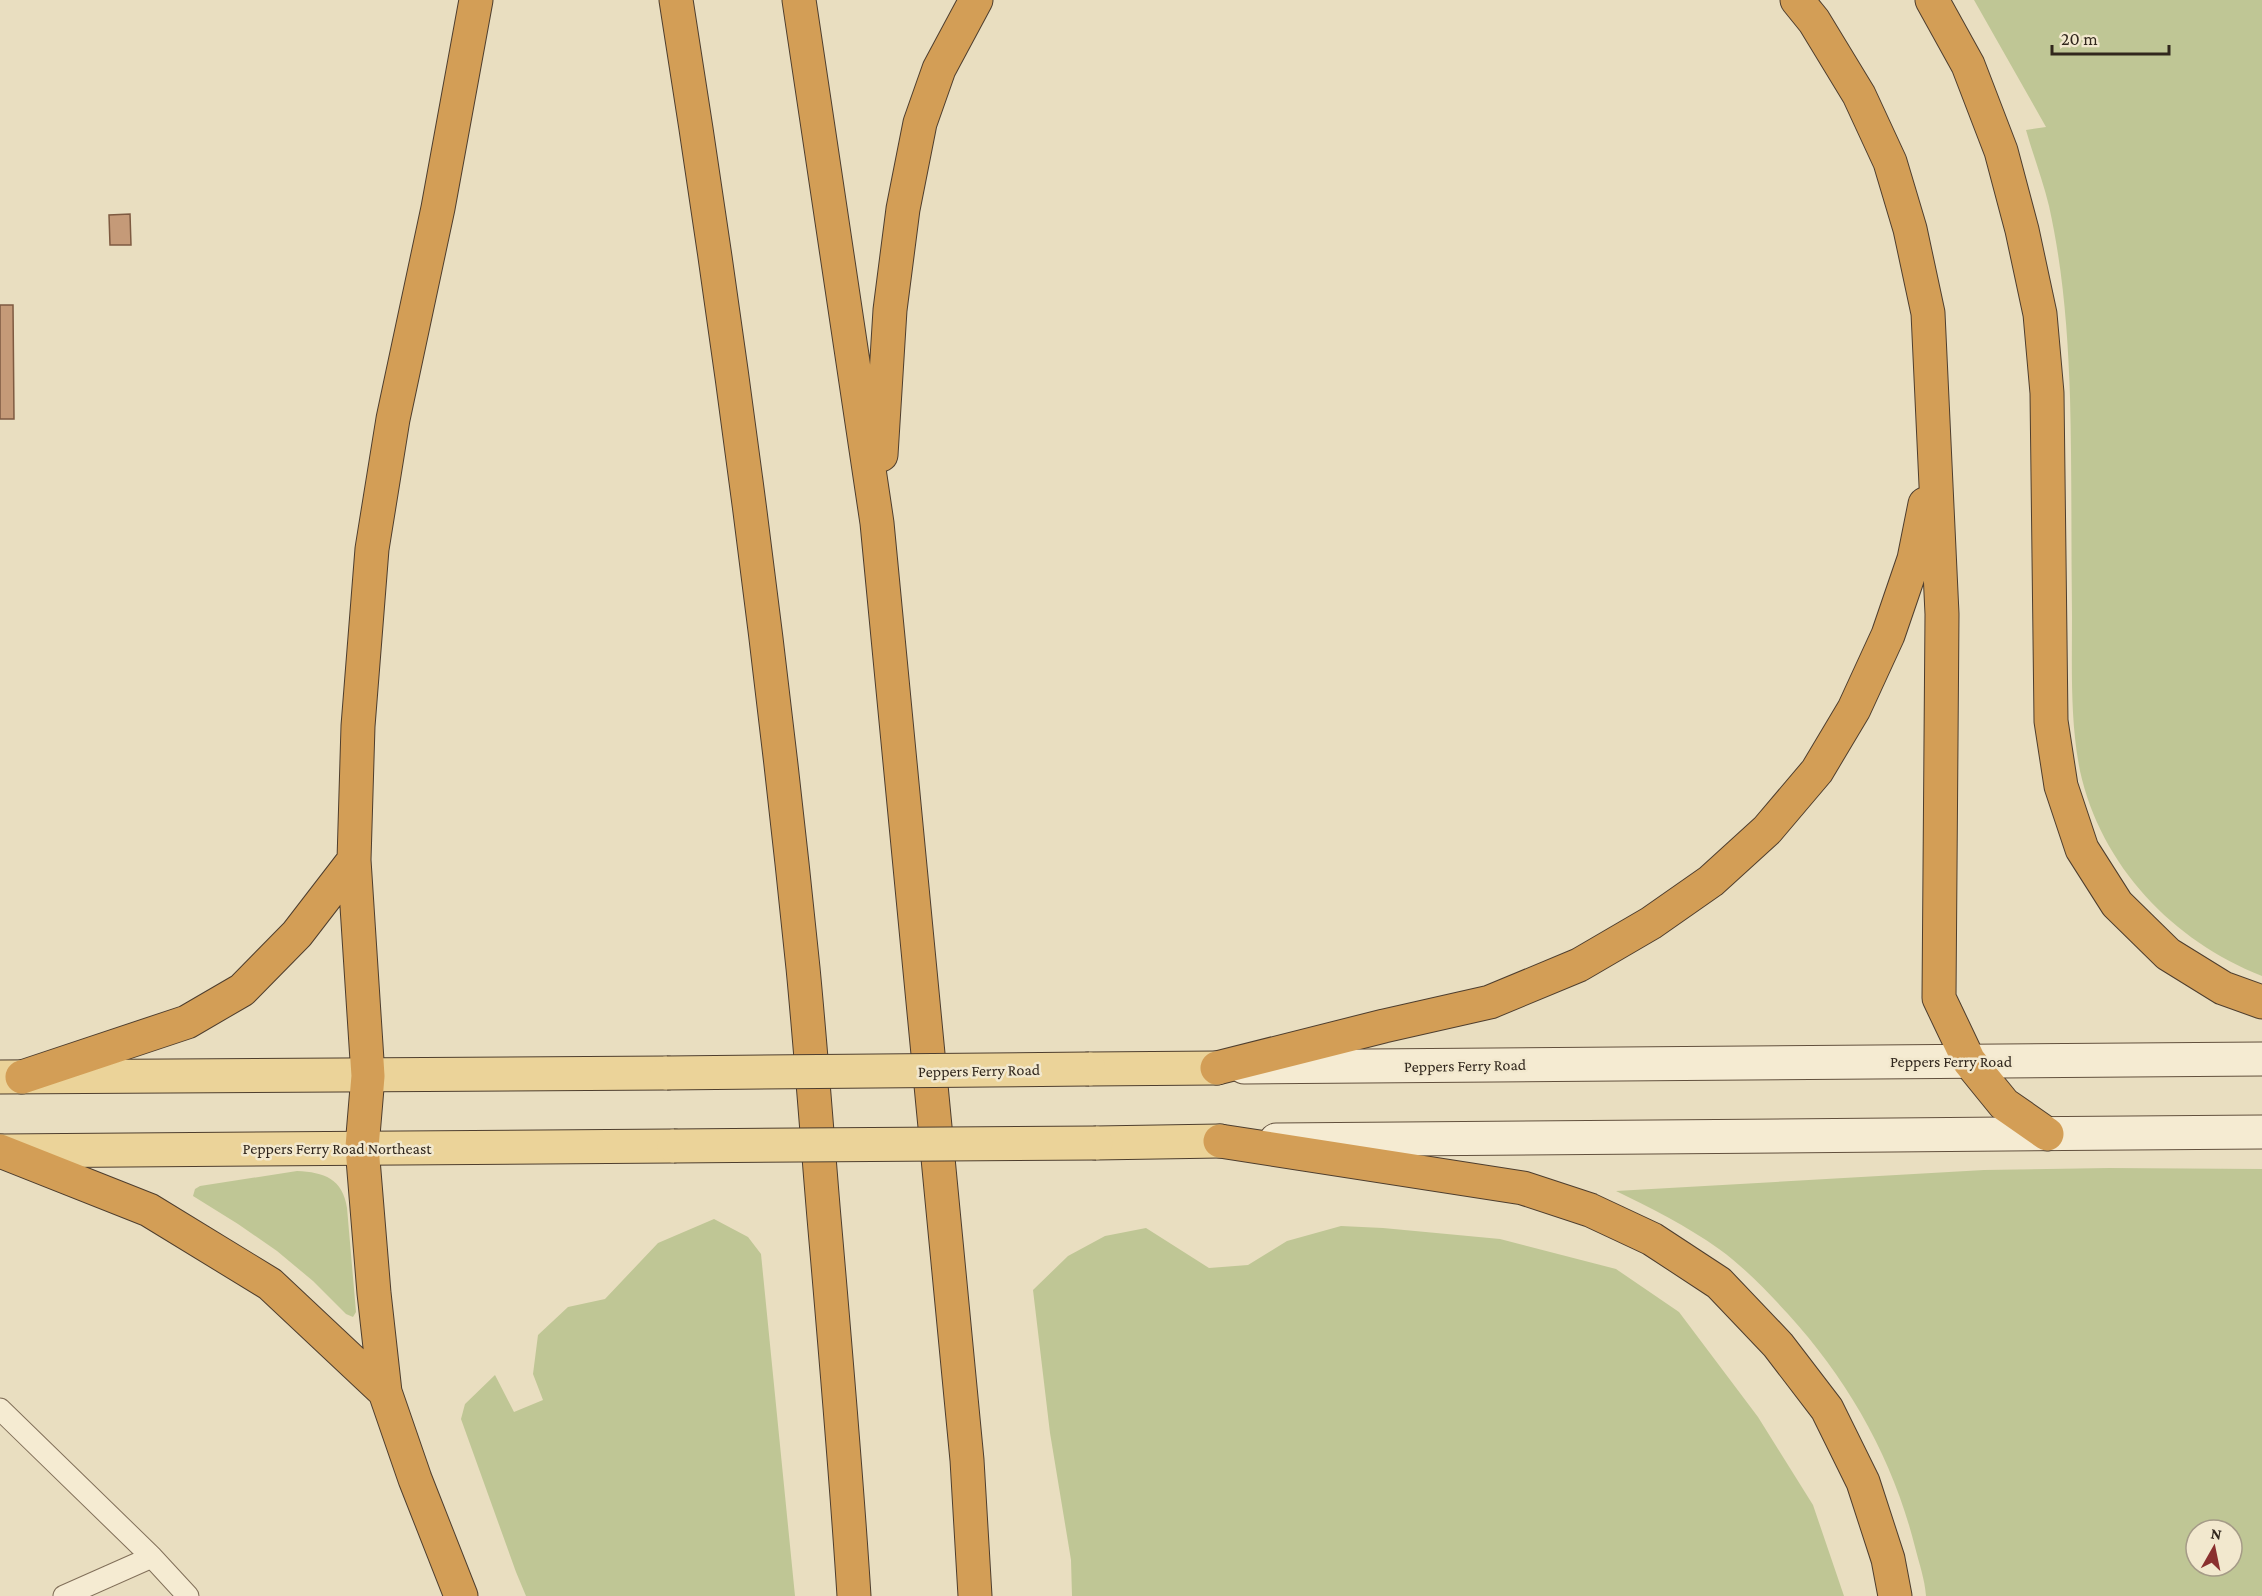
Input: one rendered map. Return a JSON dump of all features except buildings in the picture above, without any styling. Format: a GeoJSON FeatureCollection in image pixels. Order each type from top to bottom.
{"type":"FeatureCollection","features":[{"type":"Feature","properties":{"kind":"highway"},"geometry":{"type":"LineString","coordinates":[[461,1596],[415,1479],[385,1392],[362,1147],[368,1076],[354,860],[358,726],[372,549],[393,419],[438,208],[476,0]]}},
{"type":"Feature","properties":{"kind":"highway"},"geometry":{"type":"LineString","coordinates":[[676,0],[751,517],[788,826],[841,1409],[854,1596]]}},
{"type":"Feature","properties":{"kind":"highway"},"geometry":{"type":"LineString","coordinates":[[799,0],[876,523],[967,1460],[975,1596]]}},
{"type":"Feature","properties":{"kind":"highway"},"geometry":{"type":"LineString","coordinates":[[876,523],[890,310],[903,209],[920,123],[939,69],[976,0]]}},
{"type":"Feature","properties":{"kind":"highway"},"geometry":{"type":"LineString","coordinates":[[1797,0],[1814,21],[1859,95],[1890,162],[1910,229],[1928,314],[1942,614],[1939,998],[1970,1061],[2004,1104],[2047,1134]]}},
{"type":"Feature","properties":{"kind":"highway"},"geometry":{"type":"LineString","coordinates":[[1932,0],[1968,65],[2001,151],[2022,230],[2040,314],[2047,393],[2051,721],[2061,786],[2082,849],[2117,904],[2168,954],[2223,988],[2262,1002]]}},
{"type":"Feature","properties":{"kind":"highway"},"geometry":{"type":"LineString","coordinates":[[1217,1068],[1490,1002],[1579,965],[1651,923],[1711,881],[1767,830],[1816,771],[1854,709],[1888,635],[1914,559],[1929,481],[1932,394]]}},
{"type":"Feature","properties":{"kind":"highway"},"geometry":{"type":"LineString","coordinates":[[11,1077],[187,1022],[242,990],[297,934],[354,860]]}},
{"type":"Feature","properties":{"kind":"highway"},"geometry":{"type":"LineString","coordinates":[[1220,1141],[1523,1188],[1590,1210],[1652,1239],[1719,1283],[1778,1345],[1827,1409],[1863,1482],[1888,1559],[1895,1596]]}},
{"type":"Feature","properties":{"kind":"highway"},"geometry":{"type":"LineString","coordinates":[[0,1151],[149,1210],[270,1284],[385,1392]]}},
{"type":"Feature","properties":{"kind":"highway"},"geometry":{"type":"LineString","coordinates":[[967,1460],[995,1596]]}},
{"type":"Feature","properties":{"kind":"main road","name":"Peppers Ferry Road"},"geometry":{"type":"LineString","coordinates":[[368,1076],[1217,1068]]}},
{"type":"Feature","properties":{"kind":"main road"},"geometry":{"type":"LineString","coordinates":[[11,1077],[368,1076]]}},
{"type":"Feature","properties":{"kind":"main road","name":"Peppers Ferry Road Northeast"},"geometry":{"type":"LineString","coordinates":[[0,1151],[1220,1141]]}},
{"type":"Feature","properties":{"kind":"street","name":"Peppers Ferry Road"},"geometry":{"type":"LineString","coordinates":[[1217,1068],[2262,1059]]}},
{"type":"Feature","properties":{"kind":"street"},"geometry":{"type":"LineString","coordinates":[[1220,1141],[2262,1132]]}},
{"type":"Feature","properties":{"kind":"lane"},"geometry":{"type":"LineString","coordinates":[[0,1409],[152,1557],[188,1596]]}},
{"type":"Feature","properties":{"kind":"lane"},"geometry":{"type":"LineString","coordinates":[[64,1596],[152,1557]]}},
{"type":"Feature","properties":{"kind":"green space"},"geometry":{"type":"Polygon","coordinates":[[[1974,0],[2262,0],[2262,976],[2229,961],[2199,943],[2171,921],[2123,868],[2090,806],[2080,771],[2073,714],[2071,424],[2064,301],[2049,206],[2026,130],[2046,127],[1974,0]]]}},
{"type":"Feature","properties":{"kind":"green space"},"geometry":{"type":"Polygon","coordinates":[[[2262,1169],[2262,1596],[1926,1596],[1906,1514],[1894,1483],[1866,1423],[1830,1366],[1780,1305],[1728,1256],[1682,1225],[1616,1191],[1984,1170],[2262,1169]]]}},
{"type":"Feature","properties":{"kind":"green space"},"geometry":{"type":"Polygon","coordinates":[[[297,1171],[316,1173],[331,1179],[337,1184],[345,1198],[356,1312],[353,1317],[346,1314],[313,1281],[277,1251],[193,1196],[195,1189],[200,1186],[297,1171]]]}},
{"type":"Feature","properties":{"kind":"green space"},"geometry":{"type":"Polygon","coordinates":[[[714,1219],[748,1237],[761,1254],[795,1596],[526,1596],[461,1419],[465,1404],[495,1375],[514,1412],[543,1400],[533,1374],[538,1335],[568,1307],[605,1299],[658,1243],[714,1219]]]}},
{"type":"Feature","properties":{"kind":"green space"},"geometry":{"type":"Polygon","coordinates":[[[1341,1226],[1500,1239],[1616,1269],[1679,1312],[1758,1417],[1813,1505],[1844,1596],[1072,1596],[1071,1560],[1050,1433],[1033,1290],[1068,1256],[1105,1236],[1146,1228],[1209,1268],[1248,1265],[1287,1241],[1341,1226]]]}}]}
